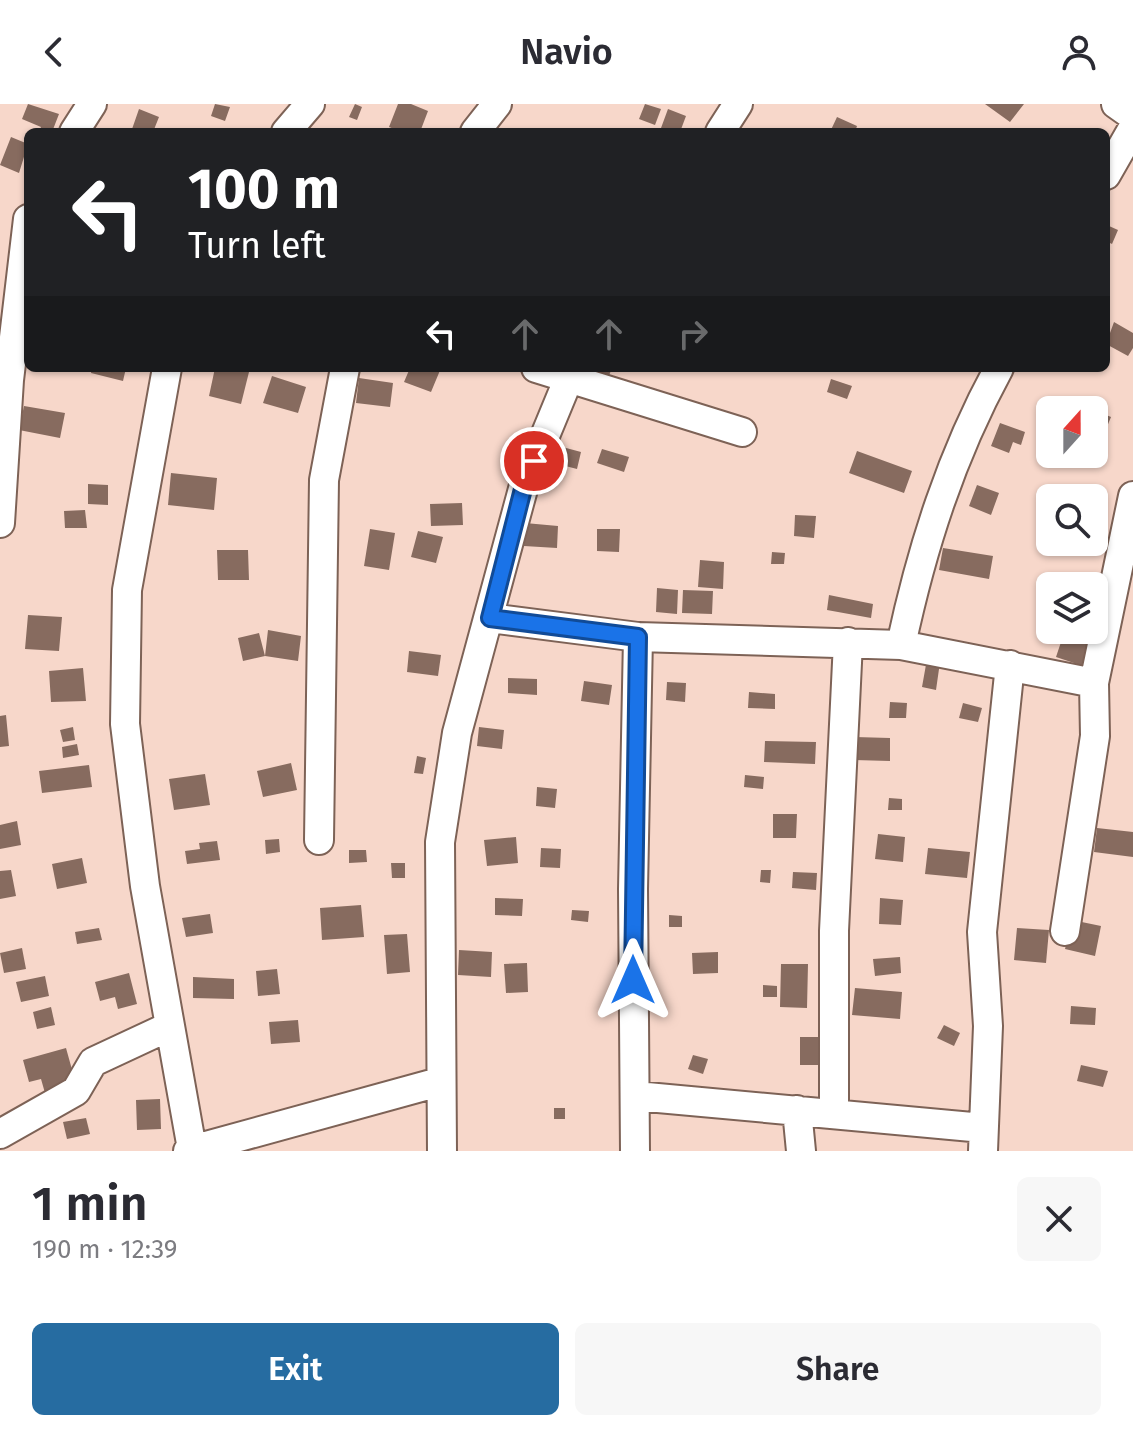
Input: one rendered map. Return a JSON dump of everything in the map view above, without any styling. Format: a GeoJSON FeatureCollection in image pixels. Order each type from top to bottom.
{"type":"FeatureCollection","features":[{"type":"Feature","properties":{"kind":"street"},"geometry":{"type":"LineString","coordinates":[[77,128],[92,104]]}},
{"type":"Feature","properties":{"kind":"street"},"geometry":{"type":"LineString","coordinates":[[289,128],[310,104]]}},
{"type":"Feature","properties":{"kind":"street"},"geometry":{"type":"LineString","coordinates":[[478,128],[497,104]]}},
{"type":"Feature","properties":{"kind":"street"},"geometry":{"type":"LineString","coordinates":[[723,128],[738,104]]}},
{"type":"Feature","properties":{"kind":"street"},"geometry":{"type":"LineString","coordinates":[[1116,104],[1133,116]]}},
{"type":"Feature","properties":{"kind":"street"},"geometry":{"type":"LineString","coordinates":[[1110,168],[1133,128]]}},
{"type":"Feature","properties":{"kind":"street"},"geometry":{"type":"LineString","coordinates":[[0,523],[20,224]]}},
{"type":"Feature","properties":{"kind":"street"},"geometry":{"type":"LineString","coordinates":[[166,372],[127,590],[125,724],[168,1027],[190,1150],[439,1082]]}},
{"type":"Feature","properties":{"kind":"street"},"geometry":{"type":"LineString","coordinates":[[319,840],[324,480],[344,372]]}},
{"type":"Feature","properties":{"kind":"street"},"geometry":{"type":"LineString","coordinates":[[901,645],[918,563],[946,480],[997,372]]}},
{"type":"Feature","properties":{"kind":"street"},"geometry":{"type":"LineString","coordinates":[[442,1151],[439,1082],[440,842],[457,733],[523,489],[570,373],[742,432]]}},
{"type":"Feature","properties":{"kind":"street"},"geometry":{"type":"LineString","coordinates":[[1065,931],[1095,736],[1094,683],[1133,496]]}},
{"type":"Feature","properties":{"kind":"street"},"geometry":{"type":"LineString","coordinates":[[490,618],[638,637],[901,645],[1094,683]]}},
{"type":"Feature","properties":{"kind":"street"},"geometry":{"type":"LineString","coordinates":[[635,1151],[633,965],[638,637]]}},
{"type":"Feature","properties":{"kind":"street"},"geometry":{"type":"LineString","coordinates":[[834,1114],[834,931],[848,642]]}},
{"type":"Feature","properties":{"kind":"street"},"geometry":{"type":"LineString","coordinates":[[636,1096],[834,1114],[983,1139],[988,1026],[982,932],[1010,665]]}},
{"type":"Feature","properties":{"kind":"street"},"geometry":{"type":"LineString","coordinates":[[0,1134],[76,1091],[93,1062],[168,1027]]}},
{"type":"Feature","properties":{"kind":"street"},"geometry":{"type":"LineString","coordinates":[[797,1110],[801,1151]]}},
{"type":"Feature","properties":{"kind":"building"},"geometry":{"type":"Polygon","coordinates":[[[28,104],[59,114],[54,128],[41,128],[22,119],[28,104]]]}},
{"type":"Feature","properties":{"kind":"building"},"geometry":{"type":"Polygon","coordinates":[[[215,104],[230,107],[225,121],[211,116],[215,104]]]}},
{"type":"Feature","properties":{"kind":"building"},"geometry":{"type":"Polygon","coordinates":[[[355,104],[362,107],[357,120],[349,117],[355,104]]]}},
{"type":"Feature","properties":{"kind":"building"},"geometry":{"type":"Polygon","coordinates":[[[398,104],[411,104],[428,111],[422,128],[389,127],[398,104]]]}},
{"type":"Feature","properties":{"kind":"building"},"geometry":{"type":"Polygon","coordinates":[[[645,104],[661,109],[655,125],[639,119],[645,104]]]}},
{"type":"Feature","properties":{"kind":"building"},"geometry":{"type":"Polygon","coordinates":[[[985,104],[1024,104],[1010,122],[985,104]]]}},
{"type":"Feature","properties":{"kind":"building"},"geometry":{"type":"Polygon","coordinates":[[[139,109],[159,117],[155,128],[132,128],[139,109]]]}},
{"type":"Feature","properties":{"kind":"building"},"geometry":{"type":"Polygon","coordinates":[[[668,109],[686,116],[682,128],[661,128],[668,109]]]}},
{"type":"Feature","properties":{"kind":"building"},"geometry":{"type":"Polygon","coordinates":[[[837,117],[857,126],[856,128],[832,128],[837,117]]]}},
{"type":"Feature","properties":{"kind":"building"},"geometry":{"type":"Polygon","coordinates":[[[11,137],[24,142],[19,173],[0,165],[11,137]]]}},
{"type":"Feature","properties":{"kind":"building"},"geometry":{"type":"Polygon","coordinates":[[[1110,226],[1118,230],[1110,243],[1110,226]]]}},
{"type":"Feature","properties":{"kind":"building"},"geometry":{"type":"Polygon","coordinates":[[[1114,322],[1133,333],[1133,348],[1128,356],[1110,346],[1114,322]]]}},
{"type":"Feature","properties":{"kind":"building"},"geometry":{"type":"Polygon","coordinates":[[[91,372],[125,372],[123,381],[91,372]]]}},
{"type":"Feature","properties":{"kind":"building"},"geometry":{"type":"Polygon","coordinates":[[[214,372],[249,372],[241,404],[209,396],[214,372]]]}},
{"type":"Feature","properties":{"kind":"building"},"geometry":{"type":"Polygon","coordinates":[[[408,372],[439,372],[431,392],[404,382],[408,372]]]}},
{"type":"Feature","properties":{"kind":"building"},"geometry":{"type":"Polygon","coordinates":[[[589,372],[610,372],[606,383],[587,377],[589,372]]]}},
{"type":"Feature","properties":{"kind":"building"},"geometry":{"type":"Polygon","coordinates":[[[272,376],[306,387],[298,413],[263,403],[272,376]]]}},
{"type":"Feature","properties":{"kind":"building"},"geometry":{"type":"Polygon","coordinates":[[[359,378],[393,383],[390,407],[356,403],[359,378]]]}},
{"type":"Feature","properties":{"kind":"building"},"geometry":{"type":"Polygon","coordinates":[[[831,379],[852,386],[847,399],[827,392],[831,379]]]}},
{"type":"Feature","properties":{"kind":"building"},"geometry":{"type":"Polygon","coordinates":[[[24,406],[65,413],[60,438],[19,430],[24,406]]]}},
{"type":"Feature","properties":{"kind":"building"},"geometry":{"type":"Polygon","coordinates":[[[1000,423],[1025,432],[1021,445],[1013,442],[1009,453],[991,446],[1000,423]]]}},
{"type":"Feature","properties":{"kind":"building"},"geometry":{"type":"Polygon","coordinates":[[[555,445],[581,452],[577,469],[550,462],[555,445]]]}},
{"type":"Feature","properties":{"kind":"building"},"geometry":{"type":"Polygon","coordinates":[[[602,449],[629,457],[624,472],[597,463],[602,449]]]}},
{"type":"Feature","properties":{"kind":"building"},"geometry":{"type":"Polygon","coordinates":[[[857,451],[912,471],[904,493],[849,473],[857,451]]]}},
{"type":"Feature","properties":{"kind":"building"},"geometry":{"type":"Polygon","coordinates":[[[171,473],[217,478],[214,510],[168,505],[171,473]]]}},
{"type":"Feature","properties":{"kind":"building"},"geometry":{"type":"Polygon","coordinates":[[[88,484],[108,485],[108,505],[88,504],[88,484]]]}},
{"type":"Feature","properties":{"kind":"building"},"geometry":{"type":"Polygon","coordinates":[[[977,485],[999,493],[991,515],[969,506],[977,485]]]}},
{"type":"Feature","properties":{"kind":"building"},"geometry":{"type":"Polygon","coordinates":[[[462,503],[463,525],[431,526],[430,504],[462,503]]]}},
{"type":"Feature","properties":{"kind":"building"},"geometry":{"type":"Polygon","coordinates":[[[85,510],[87,528],[65,528],[64,511],[85,510]]]}},
{"type":"Feature","properties":{"kind":"building"},"geometry":{"type":"Polygon","coordinates":[[[795,515],[816,516],[814,538],[794,536],[795,515]]]}},
{"type":"Feature","properties":{"kind":"building"},"geometry":{"type":"Polygon","coordinates":[[[525,523],[558,526],[557,548],[524,546],[525,523]]]}},
{"type":"Feature","properties":{"kind":"building"},"geometry":{"type":"Polygon","coordinates":[[[370,529],[395,533],[389,570],[364,566],[370,529]]]}},
{"type":"Feature","properties":{"kind":"building"},"geometry":{"type":"Polygon","coordinates":[[[597,529],[620,529],[619,552],[597,551],[597,529]]]}},
{"type":"Feature","properties":{"kind":"building"},"geometry":{"type":"Polygon","coordinates":[[[418,531],[443,537],[436,563],[411,557],[418,531]]]}},
{"type":"Feature","properties":{"kind":"building"},"geometry":{"type":"Polygon","coordinates":[[[943,548],[993,556],[989,579],[939,570],[943,548]]]}},
{"type":"Feature","properties":{"kind":"building"},"geometry":{"type":"Polygon","coordinates":[[[217,550],[248,550],[249,580],[218,580],[217,550]]]}},
{"type":"Feature","properties":{"kind":"building"},"geometry":{"type":"Polygon","coordinates":[[[772,552],[785,553],[784,564],[771,564],[772,552]]]}},
{"type":"Feature","properties":{"kind":"building"},"geometry":{"type":"Polygon","coordinates":[[[700,560],[724,562],[723,589],[698,587],[700,560]]]}},
{"type":"Feature","properties":{"kind":"building"},"geometry":{"type":"Polygon","coordinates":[[[657,588],[678,590],[677,614],[656,612],[657,588]]]}},
{"type":"Feature","properties":{"kind":"building"},"geometry":{"type":"Polygon","coordinates":[[[683,590],[713,591],[712,614],[682,613],[683,590]]]}},
{"type":"Feature","properties":{"kind":"building"},"geometry":{"type":"Polygon","coordinates":[[[829,595],[873,604],[871,618],[827,610],[829,595]]]}},
{"type":"Feature","properties":{"kind":"building"},"geometry":{"type":"Polygon","coordinates":[[[28,615],[62,617],[59,651],[25,649],[28,615]]]}},
{"type":"Feature","properties":{"kind":"building"},"geometry":{"type":"Polygon","coordinates":[[[268,630],[301,636],[298,661],[265,656],[268,630]]]}},
{"type":"Feature","properties":{"kind":"building"},"geometry":{"type":"Polygon","coordinates":[[[259,633],[265,656],[243,661],[238,638],[259,633]]]}},
{"type":"Feature","properties":{"kind":"building"},"geometry":{"type":"Polygon","coordinates":[[[1060,644],[1090,644],[1083,666],[1056,657],[1060,644]]]}},
{"type":"Feature","properties":{"kind":"building"},"geometry":{"type":"Polygon","coordinates":[[[409,651],[441,655],[438,676],[407,672],[409,651]]]}},
{"type":"Feature","properties":{"kind":"building"},"geometry":{"type":"Polygon","coordinates":[[[927,659],[940,662],[936,690],[922,687],[927,659]]]}},
{"type":"Feature","properties":{"kind":"building"},"geometry":{"type":"Polygon","coordinates":[[[83,668],[86,701],[51,702],[49,671],[83,668]]]}},
{"type":"Feature","properties":{"kind":"building"},"geometry":{"type":"Polygon","coordinates":[[[508,678],[537,679],[537,695],[508,693],[508,678]]]}},
{"type":"Feature","properties":{"kind":"building"},"geometry":{"type":"Polygon","coordinates":[[[584,681],[612,685],[609,705],[581,701],[584,681]]]}},
{"type":"Feature","properties":{"kind":"building"},"geometry":{"type":"Polygon","coordinates":[[[667,682],[686,683],[685,702],[666,700],[667,682]]]}},
{"type":"Feature","properties":{"kind":"building"},"geometry":{"type":"Polygon","coordinates":[[[749,692],[775,694],[775,709],[748,708],[749,692]]]}},
{"type":"Feature","properties":{"kind":"building"},"geometry":{"type":"Polygon","coordinates":[[[890,702],[907,703],[906,718],[889,718],[890,702]]]}},
{"type":"Feature","properties":{"kind":"building"},"geometry":{"type":"Polygon","coordinates":[[[963,703],[982,708],[978,722],[959,718],[963,703]]]}},
{"type":"Feature","properties":{"kind":"building"},"geometry":{"type":"Polygon","coordinates":[[[6,715],[9,746],[0,747],[0,716],[6,715]]]}},
{"type":"Feature","properties":{"kind":"building"},"geometry":{"type":"Polygon","coordinates":[[[73,727],[75,740],[63,742],[60,730],[73,727]]]}},
{"type":"Feature","properties":{"kind":"building"},"geometry":{"type":"Polygon","coordinates":[[[479,727],[504,730],[502,749],[477,746],[479,727]]]}},
{"type":"Feature","properties":{"kind":"building"},"geometry":{"type":"Polygon","coordinates":[[[855,737],[890,738],[890,761],[854,760],[855,737]]]}},
{"type":"Feature","properties":{"kind":"building"},"geometry":{"type":"Polygon","coordinates":[[[765,741],[816,742],[815,764],[764,762],[765,741]]]}},
{"type":"Feature","properties":{"kind":"building"},"geometry":{"type":"Polygon","coordinates":[[[77,744],[79,755],[63,758],[62,747],[77,744]]]}},
{"type":"Feature","properties":{"kind":"building"},"geometry":{"type":"Polygon","coordinates":[[[417,756],[426,758],[423,774],[414,773],[417,756]]]}},
{"type":"Feature","properties":{"kind":"building"},"geometry":{"type":"Polygon","coordinates":[[[291,763],[297,790],[263,797],[257,771],[291,763]]]}},
{"type":"Feature","properties":{"kind":"building"},"geometry":{"type":"Polygon","coordinates":[[[89,765],[92,787],[42,793],[39,771],[89,765]]]}},
{"type":"Feature","properties":{"kind":"building"},"geometry":{"type":"Polygon","coordinates":[[[205,774],[210,805],[174,810],[169,779],[205,774]]]}},
{"type":"Feature","properties":{"kind":"building"},"geometry":{"type":"Polygon","coordinates":[[[745,775],[764,777],[763,789],[744,787],[745,775]]]}},
{"type":"Feature","properties":{"kind":"building"},"geometry":{"type":"Polygon","coordinates":[[[537,787],[557,789],[555,808],[536,806],[537,787]]]}},
{"type":"Feature","properties":{"kind":"building"},"geometry":{"type":"Polygon","coordinates":[[[889,798],[902,799],[902,810],[888,810],[889,798]]]}},
{"type":"Feature","properties":{"kind":"building"},"geometry":{"type":"Polygon","coordinates":[[[773,814],[797,814],[796,838],[773,838],[773,814]]]}},
{"type":"Feature","properties":{"kind":"building"},"geometry":{"type":"Polygon","coordinates":[[[17,821],[21,845],[0,849],[0,825],[17,821]]]}},
{"type":"Feature","properties":{"kind":"building"},"geometry":{"type":"Polygon","coordinates":[[[1097,828],[1133,832],[1133,857],[1094,852],[1097,828]]]}},
{"type":"Feature","properties":{"kind":"building"},"geometry":{"type":"Polygon","coordinates":[[[878,834],[905,837],[903,862],[875,859],[878,834]]]}},
{"type":"Feature","properties":{"kind":"building"},"geometry":{"type":"Polygon","coordinates":[[[516,837],[518,863],[487,866],[484,840],[516,837]]]}},
{"type":"Feature","properties":{"kind":"building"},"geometry":{"type":"Polygon","coordinates":[[[279,839],[280,852],[266,854],[265,840],[279,839]]]}},
{"type":"Feature","properties":{"kind":"building"},"geometry":{"type":"Polygon","coordinates":[[[217,841],[220,860],[187,864],[185,851],[200,849],[199,843],[217,841]]]}},
{"type":"Feature","properties":{"kind":"building"},"geometry":{"type":"Polygon","coordinates":[[[541,848],[561,849],[560,868],[540,867],[541,848]]]}},
{"type":"Feature","properties":{"kind":"building"},"geometry":{"type":"Polygon","coordinates":[[[928,848],[970,852],[967,878],[925,874],[928,848]]]}},
{"type":"Feature","properties":{"kind":"building"},"geometry":{"type":"Polygon","coordinates":[[[349,850],[366,850],[367,862],[349,863],[349,850]]]}},
{"type":"Feature","properties":{"kind":"building"},"geometry":{"type":"Polygon","coordinates":[[[82,858],[87,883],[57,889],[52,864],[82,858]]]}},
{"type":"Feature","properties":{"kind":"building"},"geometry":{"type":"Polygon","coordinates":[[[391,863],[405,863],[405,878],[392,878],[391,863]]]}},
{"type":"Feature","properties":{"kind":"building"},"geometry":{"type":"Polygon","coordinates":[[[11,870],[16,896],[0,899],[0,871],[11,870]]]}},
{"type":"Feature","properties":{"kind":"building"},"geometry":{"type":"Polygon","coordinates":[[[761,870],[771,870],[770,883],[760,882],[761,870]]]}},
{"type":"Feature","properties":{"kind":"building"},"geometry":{"type":"Polygon","coordinates":[[[793,872],[817,873],[816,890],[792,888],[793,872]]]}},
{"type":"Feature","properties":{"kind":"building"},"geometry":{"type":"Polygon","coordinates":[[[495,898],[523,899],[522,916],[495,915],[495,898]]]}},
{"type":"Feature","properties":{"kind":"building"},"geometry":{"type":"Polygon","coordinates":[[[880,898],[903,900],[901,925],[879,924],[880,898]]]}},
{"type":"Feature","properties":{"kind":"building"},"geometry":{"type":"Polygon","coordinates":[[[361,905],[364,937],[322,940],[320,908],[361,905]]]}},
{"type":"Feature","properties":{"kind":"building"},"geometry":{"type":"Polygon","coordinates":[[[572,910],[589,911],[588,922],[571,920],[572,910]]]}},
{"type":"Feature","properties":{"kind":"building"},"geometry":{"type":"Polygon","coordinates":[[[210,914],[213,933],[186,937],[182,918],[210,914]]]}},
{"type":"Feature","properties":{"kind":"building"},"geometry":{"type":"Polygon","coordinates":[[[669,915],[682,916],[682,927],[669,927],[669,915]]]}},
{"type":"Feature","properties":{"kind":"building"},"geometry":{"type":"Polygon","coordinates":[[[1072,920],[1101,926],[1095,956],[1065,949],[1072,920]]]}},
{"type":"Feature","properties":{"kind":"building"},"geometry":{"type":"Polygon","coordinates":[[[99,928],[102,940],[77,944],[75,932],[99,928]]]}},
{"type":"Feature","properties":{"kind":"building"},"geometry":{"type":"Polygon","coordinates":[[[1017,928],[1049,930],[1046,963],[1014,960],[1017,928]]]}},
{"type":"Feature","properties":{"kind":"building"},"geometry":{"type":"Polygon","coordinates":[[[407,934],[410,972],[387,974],[384,935],[407,934]]]}},
{"type":"Feature","properties":{"kind":"building"},"geometry":{"type":"Polygon","coordinates":[[[22,948],[26,969],[4,973],[0,953],[22,948]]]}},
{"type":"Feature","properties":{"kind":"building"},"geometry":{"type":"Polygon","coordinates":[[[459,950],[492,952],[491,977],[458,975],[459,950]]]}},
{"type":"Feature","properties":{"kind":"building"},"geometry":{"type":"Polygon","coordinates":[[[718,952],[718,973],[693,974],[692,953],[718,952]]]}},
{"type":"Feature","properties":{"kind":"building"},"geometry":{"type":"Polygon","coordinates":[[[900,957],[901,973],[875,976],[873,959],[900,957]]]}},
{"type":"Feature","properties":{"kind":"building"},"geometry":{"type":"Polygon","coordinates":[[[527,963],[528,992],[506,993],[504,964],[527,963]]]}},
{"type":"Feature","properties":{"kind":"building"},"geometry":{"type":"Polygon","coordinates":[[[781,964],[808,964],[807,1008],[780,1007],[781,964]]]}},
{"type":"Feature","properties":{"kind":"building"},"geometry":{"type":"Polygon","coordinates":[[[277,969],[280,994],[258,996],[256,971],[277,969]]]}},
{"type":"Feature","properties":{"kind":"building"},"geometry":{"type":"Polygon","coordinates":[[[129,973],[137,1004],[118,1009],[115,997],[100,1001],[95,982],[129,973]]]}},
{"type":"Feature","properties":{"kind":"building"},"geometry":{"type":"Polygon","coordinates":[[[45,976],[49,996],[21,1002],[16,982],[45,976]]]}},
{"type":"Feature","properties":{"kind":"building"},"geometry":{"type":"Polygon","coordinates":[[[193,977],[234,979],[234,999],[193,998],[193,977]]]}},
{"type":"Feature","properties":{"kind":"building"},"geometry":{"type":"Polygon","coordinates":[[[763,985],[777,986],[777,997],[763,997],[763,985]]]}},
{"type":"Feature","properties":{"kind":"building"},"geometry":{"type":"Polygon","coordinates":[[[855,988],[902,992],[900,1019],[852,1015],[855,988]]]}},
{"type":"Feature","properties":{"kind":"building"},"geometry":{"type":"Polygon","coordinates":[[[1071,1006],[1096,1008],[1095,1025],[1070,1024],[1071,1006]]]}},
{"type":"Feature","properties":{"kind":"building"},"geometry":{"type":"Polygon","coordinates":[[[51,1007],[55,1025],[37,1029],[33,1012],[51,1007]]]}},
{"type":"Feature","properties":{"kind":"building"},"geometry":{"type":"Polygon","coordinates":[[[298,1020],[300,1042],[271,1044],[269,1022],[298,1020]]]}},
{"type":"Feature","properties":{"kind":"building"},"geometry":{"type":"Polygon","coordinates":[[[944,1025],[960,1033],[954,1046],[937,1038],[944,1025]]]}},
{"type":"Feature","properties":{"kind":"building"},"geometry":{"type":"Polygon","coordinates":[[[800,1037],[821,1037],[821,1065],[800,1065],[800,1037]]]}},
{"type":"Feature","properties":{"kind":"building"},"geometry":{"type":"Polygon","coordinates":[[[66,1048],[76,1084],[45,1093],[41,1079],[29,1082],[23,1060],[66,1048]]]}},
{"type":"Feature","properties":{"kind":"building"},"geometry":{"type":"Polygon","coordinates":[[[693,1055],[708,1059],[703,1074],[688,1069],[693,1055]]]}},
{"type":"Feature","properties":{"kind":"building"},"geometry":{"type":"Polygon","coordinates":[[[1081,1065],[1108,1071],[1103,1087],[1077,1081],[1081,1065]]]}},
{"type":"Feature","properties":{"kind":"building"},"geometry":{"type":"Polygon","coordinates":[[[160,1099],[161,1129],[137,1130],[136,1100],[160,1099]]]}},
{"type":"Feature","properties":{"kind":"building"},"geometry":{"type":"Polygon","coordinates":[[[554,1108],[565,1108],[565,1119],[554,1119],[554,1108]]]}},
{"type":"Feature","properties":{"kind":"building"},"geometry":{"type":"Polygon","coordinates":[[[86,1118],[90,1134],[67,1139],[63,1122],[86,1118]]]}},
{"type":"Feature","properties":{"kind":"route"},"geometry":{"type":"LineString","coordinates":[[534,461],[523,489],[490,618],[638,637],[633,980]]}}]}
